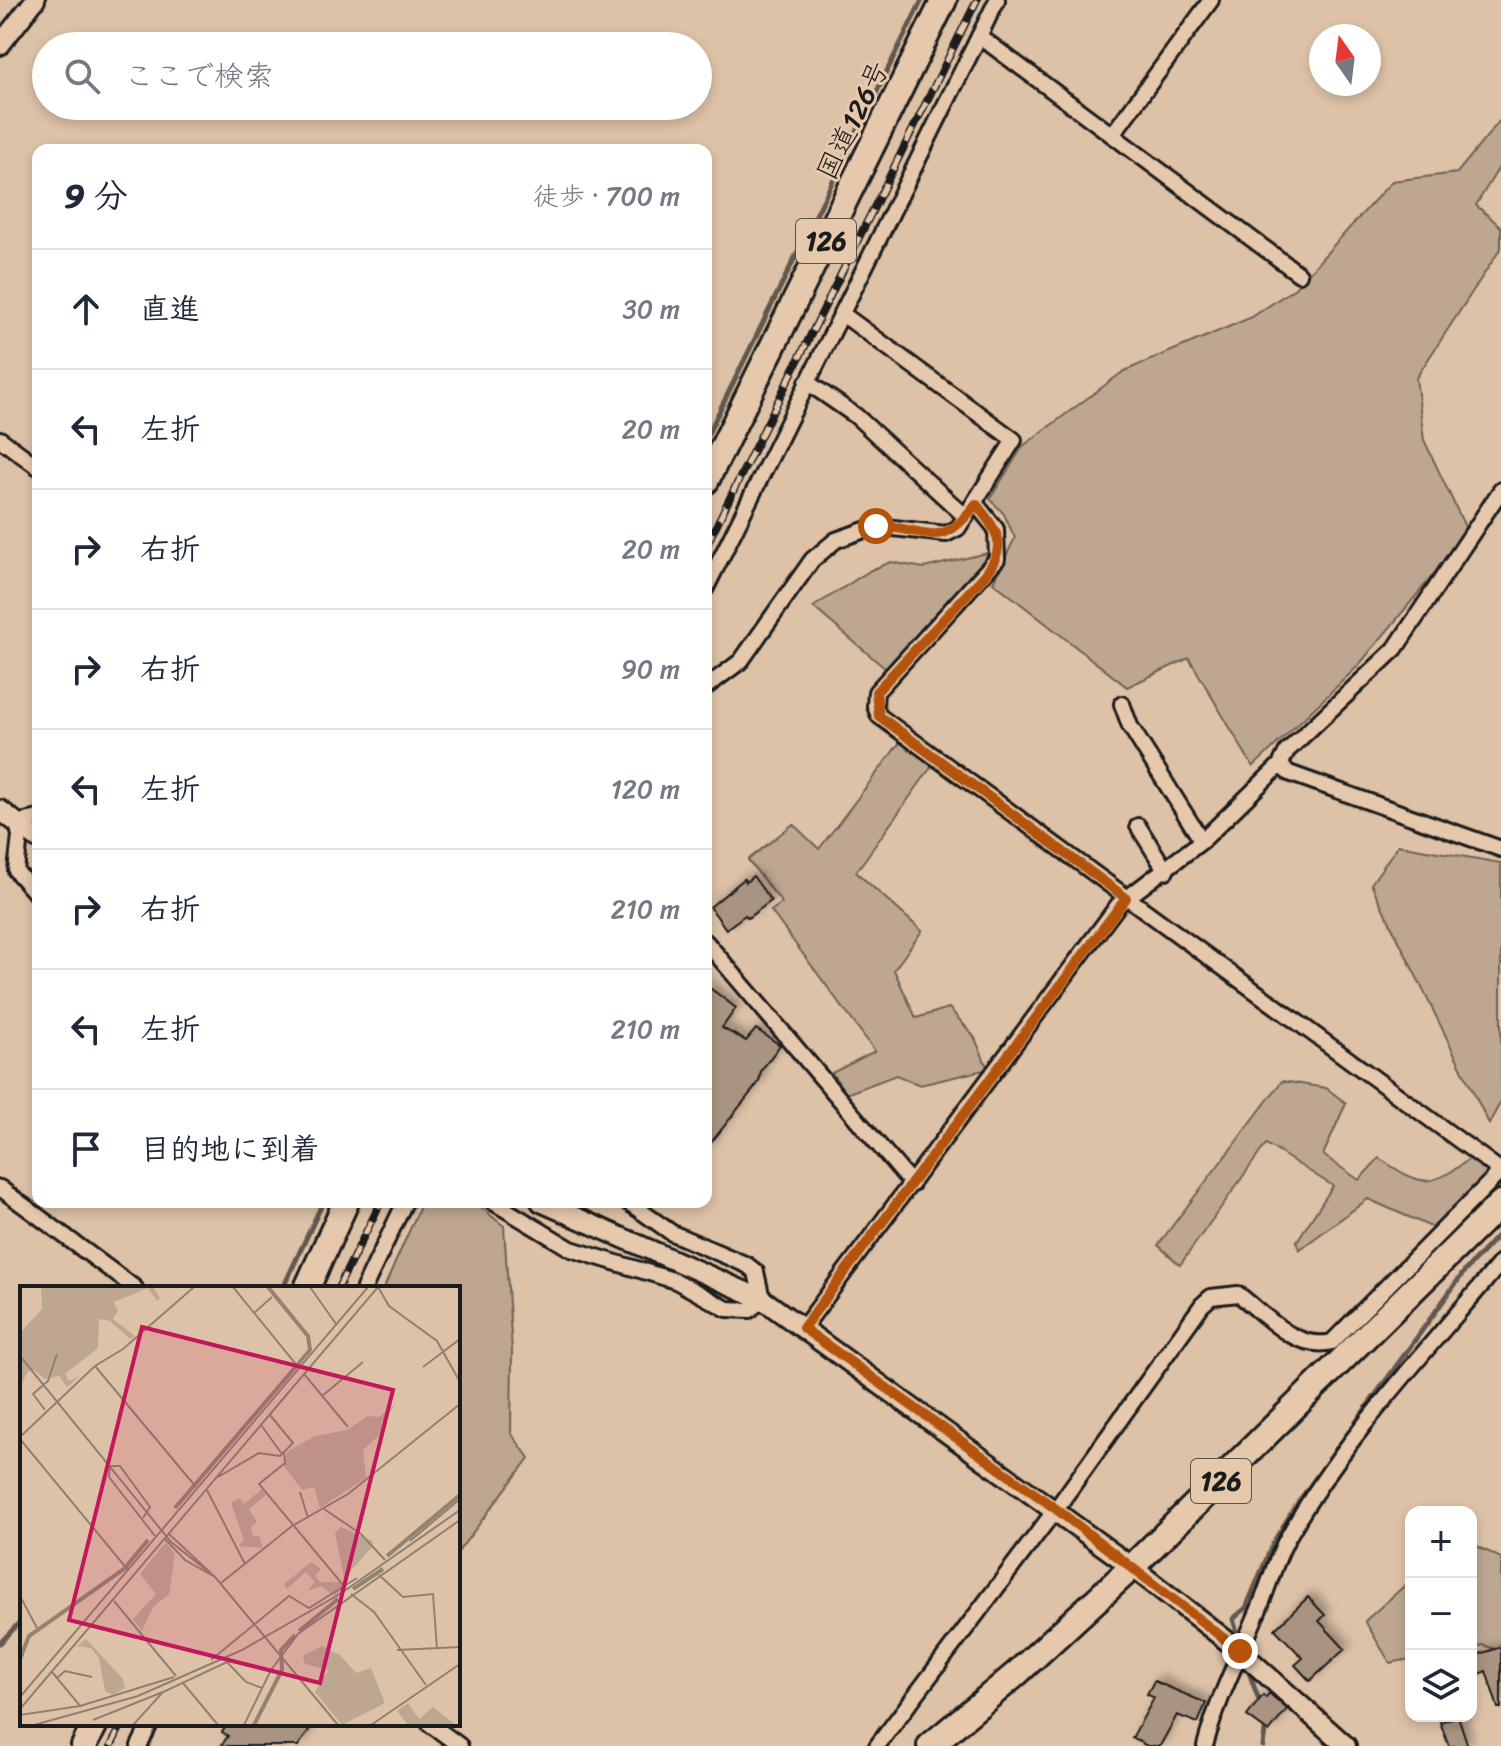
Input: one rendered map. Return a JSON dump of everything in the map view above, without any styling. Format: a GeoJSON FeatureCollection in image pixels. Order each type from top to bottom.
{"type":"FeatureCollection","features":[{"type":"Feature","properties":{"kind":"highway","name":"国道126号"},"geometry":{"type":"LineString","coordinates":[[712,469],[939,2]]}},
{"type":"Feature","properties":{"kind":"highway","name":"126"},"geometry":{"type":"LineString","coordinates":[[930,1746],[1016,1674],[1132,1567],[1501,1203]]}},
{"type":"Feature","properties":{"kind":"highway"},"geometry":{"type":"LineString","coordinates":[[308,1286],[343,1208]]}},
{"type":"Feature","properties":{"kind":"highway"},"geometry":{"type":"LineString","coordinates":[[84,1746],[94,1726]]}},
{"type":"Feature","properties":{"kind":"street"},"geometry":{"type":"LineString","coordinates":[[0,45],[35,0]]}},
{"type":"Feature","properties":{"kind":"street"},"geometry":{"type":"LineString","coordinates":[[712,576],[997,0]]}},
{"type":"Feature","properties":{"kind":"street"},"geometry":{"type":"LineString","coordinates":[[1112,135],[1211,0]]}},
{"type":"Feature","properties":{"kind":"street"},"geometry":{"type":"LineString","coordinates":[[979,36],[1299,274]]}},
{"type":"Feature","properties":{"kind":"street"},"geometry":{"type":"LineString","coordinates":[[712,683],[741,661],[812,560],[836,540],[876,526],[946,534],[958,528],[1014,440],[841,313]]}},
{"type":"Feature","properties":{"kind":"street"},"geometry":{"type":"LineString","coordinates":[[807,382],[856,416],[966,517]]}},
{"type":"Feature","properties":{"kind":"street"},"geometry":{"type":"LineString","coordinates":[[0,439],[32,463]]}},
{"type":"Feature","properties":{"kind":"street"},"geometry":{"type":"LineString","coordinates":[[803,1328],[1126,898],[1202,841],[1280,765],[1287,751],[1395,649],[1501,490]]}},
{"type":"Feature","properties":{"kind":"street"},"geometry":{"type":"LineString","coordinates":[[877,1746],[1211,1297],[1238,1294],[1301,1342],[1315,1346],[1332,1342],[1501,1171],[879,716],[875,706],[876,692],[997,559],[996,529],[976,504]]}},
{"type":"Feature","properties":{"kind":"street"},"geometry":{"type":"LineString","coordinates":[[1122,704],[1130,726],[1202,841]]}},
{"type":"Feature","properties":{"kind":"street"},"geometry":{"type":"LineString","coordinates":[[1280,765],[1289,773],[1501,849]]}},
{"type":"Feature","properties":{"kind":"street"},"geometry":{"type":"LineString","coordinates":[[0,810],[32,834]]}},
{"type":"Feature","properties":{"kind":"street"},"geometry":{"type":"LineString","coordinates":[[17,823],[32,819]]}},
{"type":"Feature","properties":{"kind":"street"},"geometry":{"type":"LineString","coordinates":[[17,823],[20,836],[16,871],[32,889]]}},
{"type":"Feature","properties":{"kind":"street"},"geometry":{"type":"LineString","coordinates":[[1138,826],[1166,871]]}},
{"type":"Feature","properties":{"kind":"street"},"geometry":{"type":"LineString","coordinates":[[712,949],[912,1184]]}},
{"type":"Feature","properties":{"kind":"street"},"geometry":{"type":"LineString","coordinates":[[0,1188],[132,1286]]}},
{"type":"Feature","properties":{"kind":"street"},"geometry":{"type":"LineString","coordinates":[[365,1286],[402,1208]]}},
{"type":"Feature","properties":{"kind":"street"},"geometry":{"type":"LineString","coordinates":[[503,1208],[571,1249],[676,1281],[727,1309],[750,1310],[762,1299]]}},
{"type":"Feature","properties":{"kind":"street"},"geometry":{"type":"LineString","coordinates":[[553,1208],[762,1299],[1132,1567],[1240,1651],[1346,1746]]}},
{"type":"Feature","properties":{"kind":"street"},"geometry":{"type":"LineString","coordinates":[[637,1208],[672,1233],[747,1265],[756,1272],[762,1299]]}},
{"type":"Feature","properties":{"kind":"street"},"geometry":{"type":"LineString","coordinates":[[1205,1746],[1271,1573],[1308,1504],[1403,1380],[1501,1262]]}},
{"type":"Feature","properties":{"kind":"street"},"geometry":{"type":"LineString","coordinates":[[139,1746],[149,1726]]}},
{"type":"Feature","properties":{"kind":"street"},"geometry":{"type":"LineString","coordinates":[[433,1726],[460,1746]]}},
{"type":"Feature","properties":{"kind":"shaded area"},"geometry":{"type":"Polygon","coordinates":[[[1501,119],[1501,164],[1476,205],[1501,227],[1501,248],[1416,378],[1424,440],[1468,533],[1358,666],[1253,767],[1189,658],[1127,687],[993,582],[1015,538],[1004,514],[990,499],[1023,446],[1124,371],[1252,317],[1295,288],[1392,181],[1457,173],[1501,119]]]}},
{"type":"Feature","properties":{"kind":"shaded area"},"geometry":{"type":"Polygon","coordinates":[[[987,553],[984,568],[887,670],[813,607],[871,570],[891,562],[924,568],[987,553]]]}},
{"type":"Feature","properties":{"kind":"shaded area"},"geometry":{"type":"Polygon","coordinates":[[[901,741],[932,766],[856,872],[922,931],[894,970],[916,1018],[949,1008],[974,1036],[988,1069],[920,1085],[896,1075],[846,1094],[832,1073],[875,1051],[771,911],[782,903],[748,860],[793,824],[819,849],[901,741]]]}},
{"type":"Feature","properties":{"kind":"shaded area"},"geometry":{"type":"Polygon","coordinates":[[[1398,845],[1501,863],[1501,1101],[1489,1124],[1371,884],[1398,845]]]}},
{"type":"Feature","properties":{"kind":"shaded area"},"geometry":{"type":"Polygon","coordinates":[[[1282,1081],[1326,1088],[1346,1103],[1323,1155],[1359,1180],[1379,1158],[1407,1175],[1427,1180],[1447,1174],[1475,1155],[1501,1177],[1501,1193],[1456,1238],[1368,1199],[1299,1250],[1297,1241],[1333,1186],[1266,1144],[1180,1265],[1158,1245],[1282,1081]]]}},
{"type":"Feature","properties":{"kind":"shaded area"},"geometry":{"type":"Polygon","coordinates":[[[419,1208],[482,1208],[504,1226],[512,1351],[511,1433],[529,1458],[460,1549],[460,1286],[385,1286],[419,1208]]]}},
{"type":"Feature","properties":{"kind":"shaded area"},"geometry":{"type":"Polygon","coordinates":[[[1477,1546],[1501,1558],[1501,1652],[1484,1645],[1477,1647],[1477,1546]]]}},
{"type":"Feature","properties":{"kind":"shaded area"},"geometry":{"type":"Polygon","coordinates":[[[1405,1585],[1405,1660],[1390,1663],[1365,1621],[1405,1585]]]}},
{"type":"Feature","properties":{"kind":"building"},"geometry":{"type":"Polygon","coordinates":[[[753,876],[771,901],[726,929],[712,905],[744,879],[746,882],[753,876]]]}},
{"type":"Feature","properties":{"kind":"building"},"geometry":{"type":"Polygon","coordinates":[[[712,990],[736,1008],[722,1028],[746,1041],[756,1029],[780,1045],[761,1071],[759,1082],[712,1141],[712,990]]]}},
{"type":"Feature","properties":{"kind":"building"},"geometry":{"type":"Polygon","coordinates":[[[1308,1597],[1325,1615],[1319,1621],[1345,1649],[1310,1681],[1295,1665],[1303,1658],[1275,1629],[1308,1597]]]}},
{"type":"Feature","properties":{"kind":"building"},"geometry":{"type":"Polygon","coordinates":[[[1501,1647],[1501,1708],[1498,1708],[1486,1671],[1477,1675],[1477,1655],[1501,1647]]]}},
{"type":"Feature","properties":{"kind":"building"},"geometry":{"type":"Polygon","coordinates":[[[1154,1681],[1206,1703],[1198,1723],[1177,1715],[1160,1746],[1147,1746],[1132,1738],[1154,1698],[1147,1694],[1154,1681]]]}},
{"type":"Feature","properties":{"kind":"building"},"geometry":{"type":"Polygon","coordinates":[[[1269,1693],[1287,1709],[1269,1732],[1247,1716],[1263,1695],[1266,1698],[1269,1693]]]}},
{"type":"Feature","properties":{"kind":"building"},"geometry":{"type":"Polygon","coordinates":[[[1440,1722],[1460,1722],[1468,1746],[1449,1746],[1440,1722]]]}},
{"type":"Feature","properties":{"kind":"building"},"geometry":{"type":"Polygon","coordinates":[[[226,1726],[303,1726],[309,1731],[298,1746],[221,1746],[228,1736],[222,1732],[226,1726]]]}},
{"type":"Feature","properties":{"kind":"waterway"},"geometry":{"type":"LineString","coordinates":[[712,426],[922,0]]}},
{"type":"Feature","properties":{"kind":"waterway"},"geometry":{"type":"LineString","coordinates":[[284,1286],[320,1208]]}},
{"type":"Feature","properties":{"kind":"waterway"},"geometry":{"type":"LineString","coordinates":[[1240,1642],[1233,1619],[1246,1608],[1274,1541],[1297,1504],[1464,1272],[1501,1232]]}},
{"type":"Feature","properties":{"kind":"waterway"},"geometry":{"type":"LineString","coordinates":[[0,1643],[20,1622]]}},
{"type":"Feature","properties":{"kind":"waterway"},"geometry":{"type":"LineString","coordinates":[[1246,1664],[1261,1706]]}},
{"type":"Feature","properties":{"kind":"waterway"},"geometry":{"type":"LineString","coordinates":[[1263,1746],[1266,1724]]}},
{"type":"Feature","properties":{"kind":"railway"},"geometry":{"type":"LineString","coordinates":[[712,534],[977,0]]}},
{"type":"Feature","properties":{"kind":"railway"},"geometry":{"type":"LineString","coordinates":[[339,1286],[378,1208]]}},
{"type":"Feature","properties":{"kind":"railway"},"geometry":{"type":"LineString","coordinates":[[111,1746],[121,1726]]}},
{"type":"Feature","properties":{"kind":"route"},"geometry":{"type":"LineString","coordinates":[[876,526],[946,534],[958,528],[976,504],[996,529],[999,545],[997,559],[985,575],[876,692],[875,706],[879,716],[1126,898],[803,1328],[1056,1509],[1240,1651]]}}]}
